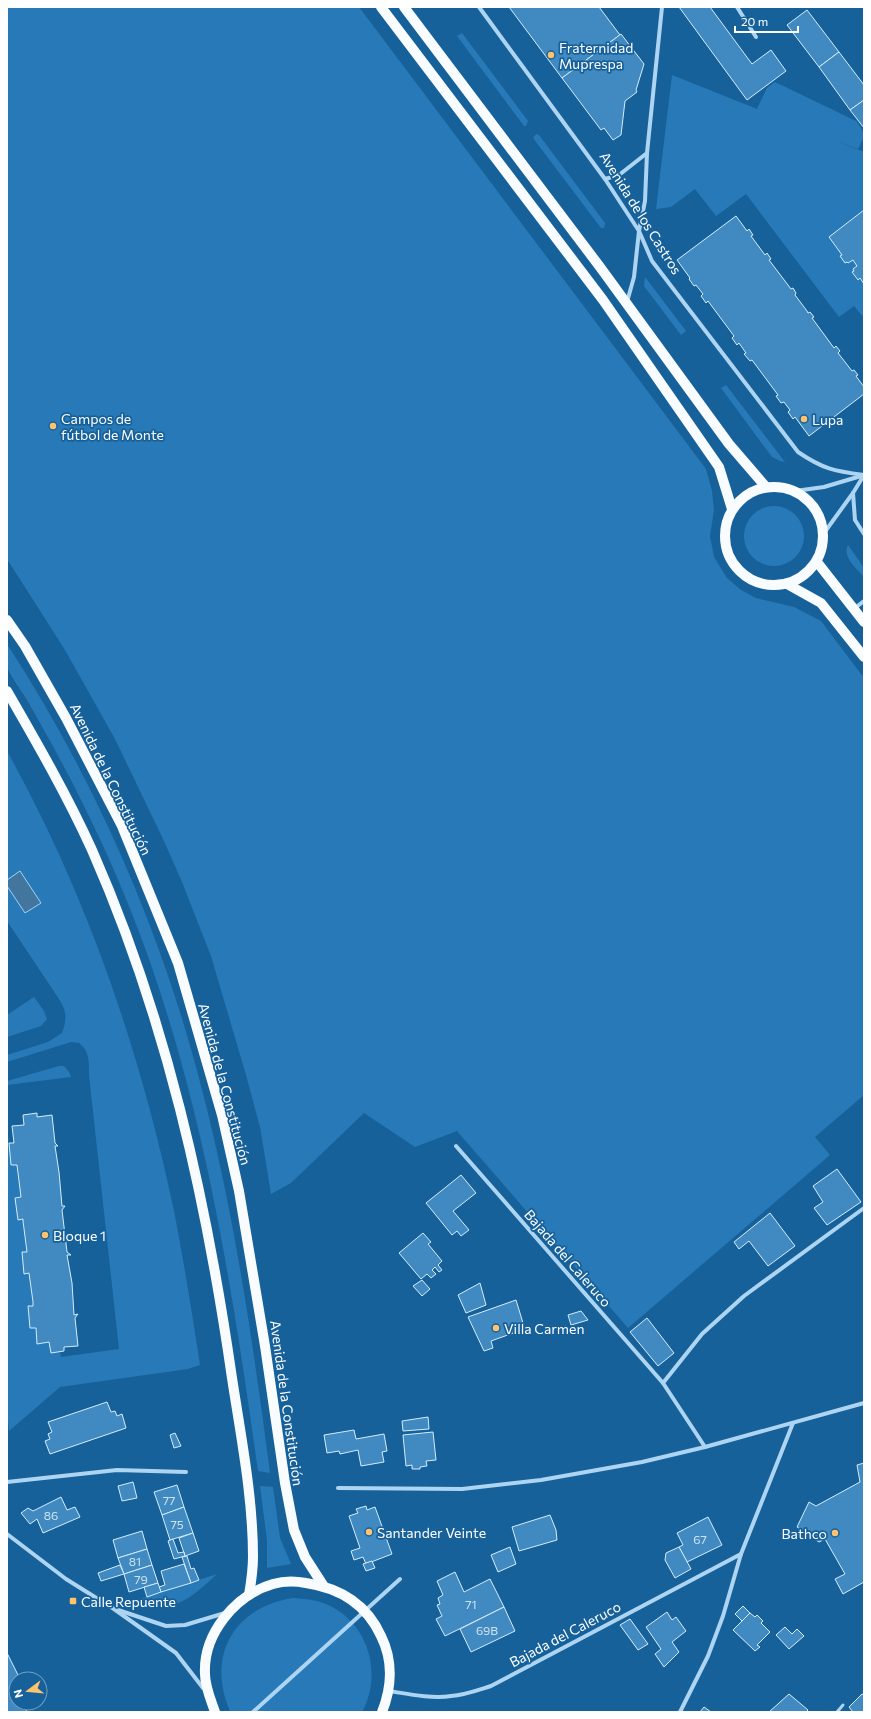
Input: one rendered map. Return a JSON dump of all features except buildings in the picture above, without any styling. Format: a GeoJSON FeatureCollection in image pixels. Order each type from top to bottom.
{"type":"FeatureCollection","features":[{"type":"Feature","properties":{"kind":"main road"},"geometry":{"type":"LineString","coordinates":[[381,7],[607,306],[719,467],[732,509]]}},
{"type":"Feature","properties":{"kind":"main road"},"geometry":{"type":"LineString","coordinates":[[404,7],[626,303],[729,444],[766,487]]}},
{"type":"Feature","properties":{"kind":"main road"},"geometry":{"type":"LineString","coordinates":[[766,487],[781,487],[795,491],[815,509],[824,533],[823,548],[817,562],[804,576],[787,584],[770,586],[754,582],[740,572],[730,558],[725,542],[726,525],[732,509],[753,491],[766,487]]}},
{"type":"Feature","properties":{"kind":"main road"},"geometry":{"type":"LineString","coordinates":[[817,562],[864,622]]}},
{"type":"Feature","properties":{"kind":"main road"},"geometry":{"type":"LineString","coordinates":[[787,584],[821,603],[864,657]]}},
{"type":"Feature","properties":{"kind":"main road","name":"Avenida de la Constitución"},"geometry":{"type":"LineString","coordinates":[[7,620],[25,646],[66,718],[122,826],[178,963],[222,1115],[239,1191],[264,1338],[285,1484],[294,1530],[305,1558],[323,1585]]}},
{"type":"Feature","properties":{"kind":"main road"},"geometry":{"type":"LineString","coordinates":[[7,691],[61,788],[92,850],[140,973],[167,1057],[204,1210],[229,1354],[252,1521],[253,1560],[249,1595]]}},
{"type":"Feature","properties":{"kind":"main road"},"geometry":{"type":"LineString","coordinates":[[215,1712],[208,1694],[205,1674],[208,1654],[218,1625],[229,1612],[249,1595],[273,1584],[296,1581],[323,1585],[344,1594],[362,1607],[376,1625],[386,1646],[390,1668],[389,1691],[382,1712]]}},
{"type":"Feature","properties":{"kind":"street","name":"Avenida de los Castros"},"geometry":{"type":"LineString","coordinates":[[479,7],[605,179],[639,231],[652,261],[798,452],[813,462],[828,469],[864,475]]}},
{"type":"Feature","properties":{"kind":"street"},"geometry":{"type":"LineString","coordinates":[[626,303],[634,277],[639,231],[645,201],[647,153],[662,7]]}},
{"type":"Feature","properties":{"kind":"street"},"geometry":{"type":"LineString","coordinates":[[737,7],[756,37]]}},
{"type":"Feature","properties":{"kind":"street"},"geometry":{"type":"LineString","coordinates":[[605,179],[619,175],[647,153]]}},
{"type":"Feature","properties":{"kind":"street"},"geometry":{"type":"LineString","coordinates":[[795,491],[824,487],[864,475]]}},
{"type":"Feature","properties":{"kind":"street"},"geometry":{"type":"LineString","coordinates":[[824,533],[864,475]]}},
{"type":"Feature","properties":{"kind":"street"},"geometry":{"type":"LineString","coordinates":[[853,493],[855,520],[864,534]]}},
{"type":"Feature","properties":{"kind":"street"},"geometry":{"type":"LineString","coordinates":[[854,609],[864,601]]}},
{"type":"Feature","properties":{"kind":"street","name":"Bajada del Caleruco"},"geometry":{"type":"LineString","coordinates":[[456,1146],[663,1383],[705,1447]]}},
{"type":"Feature","properties":{"kind":"street"},"geometry":{"type":"LineString","coordinates":[[663,1383],[702,1334],[744,1296],[864,1208]]}},
{"type":"Feature","properties":{"kind":"street"},"geometry":{"type":"LineString","coordinates":[[338,1488],[462,1489],[533,1481],[642,1462],[705,1447],[864,1403]]}},
{"type":"Feature","properties":{"kind":"street"},"geometry":{"type":"LineString","coordinates":[[680,1712],[708,1656],[723,1616],[741,1554],[793,1423]]}},
{"type":"Feature","properties":{"kind":"street"},"geometry":{"type":"LineString","coordinates":[[7,1482],[117,1470],[186,1472]]}},
{"type":"Feature","properties":{"kind":"street"},"geometry":{"type":"LineString","coordinates":[[7,1534],[66,1579],[114,1608],[176,1653],[208,1694]]}},
{"type":"Feature","properties":{"kind":"street","name":"Bajada del Caleruco"},"geometry":{"type":"LineString","coordinates":[[389,1691],[414,1695],[450,1697],[471,1693],[491,1686],[741,1554]]}},
{"type":"Feature","properties":{"kind":"street"},"geometry":{"type":"LineString","coordinates":[[253,1712],[400,1579]]}},
{"type":"Feature","properties":{"kind":"street"},"geometry":{"type":"LineString","coordinates":[[114,1608],[166,1626],[185,1625],[208,1620],[229,1612]]}},
{"type":"Feature","properties":{"kind":"lane"},"geometry":{"type":"LineString","coordinates":[[837,1712],[843,1705]]}},
{"type":"Feature","properties":{"kind":"shaded area"},"geometry":{"type":"Polygon","coordinates":[[[7,7],[359,7],[706,469],[712,491],[714,510],[710,536],[714,557],[727,578],[741,590],[756,598],[794,607],[821,621],[864,678],[864,1095],[815,1137],[830,1155],[628,1328],[457,1131],[415,1147],[364,1113],[291,1183],[271,1194],[260,1127],[246,1075],[211,956],[182,882],[115,739],[65,650],[7,559],[7,7]]]}},
{"type":"Feature","properties":{"kind":"shaded area"},"geometry":{"type":"Polygon","coordinates":[[[462,33],[528,121],[526,126],[524,126],[457,36],[462,33]]]}},
{"type":"Feature","properties":{"kind":"shaded area"},"geometry":{"type":"Polygon","coordinates":[[[672,75],[757,109],[767,88],[775,82],[856,121],[863,132],[862,141],[858,149],[832,139],[864,152],[864,210],[829,237],[842,255],[840,256],[845,263],[849,263],[853,260],[857,266],[853,269],[854,271],[852,273],[857,280],[860,278],[864,284],[864,318],[854,306],[839,317],[746,194],[716,216],[695,189],[671,207],[656,209],[672,75]]]}},
{"type":"Feature","properties":{"kind":"shaded area"},"geometry":{"type":"Polygon","coordinates":[[[536,134],[539,135],[605,223],[604,228],[601,228],[533,138],[536,134]]]}},
{"type":"Feature","properties":{"kind":"shaded area"},"geometry":{"type":"Polygon","coordinates":[[[645,277],[686,331],[681,335],[644,286],[645,277]]]}},
{"type":"Feature","properties":{"kind":"shaded area"},"geometry":{"type":"Polygon","coordinates":[[[726,385],[785,462],[772,457],[721,388],[726,385]]]}},
{"type":"Feature","properties":{"kind":"shaded area"},"geometry":{"type":"Polygon","coordinates":[[[768,506],[780,506],[791,511],[799,519],[804,530],[802,548],[791,561],[780,566],[768,566],[757,561],[749,553],[744,542],[744,530],[749,519],[757,511],[768,506]]]}},
{"type":"Feature","properties":{"kind":"shaded area"},"geometry":{"type":"Polygon","coordinates":[[[848,545],[864,568],[864,577],[854,567],[847,554],[848,545]]]}},
{"type":"Feature","properties":{"kind":"shaded area"},"geometry":{"type":"Polygon","coordinates":[[[7,644],[39,695],[96,801],[144,911],[184,1024],[212,1130],[233,1228],[257,1375],[270,1473],[258,1471],[238,1338],[215,1205],[201,1139],[166,1009],[144,945],[101,842],[57,753],[8,670],[7,644]]]}},
{"type":"Feature","properties":{"kind":"shaded area"},"geometry":{"type":"Polygon","coordinates":[[[7,751],[36,806],[86,917],[108,975],[127,1033],[145,1091],[174,1211],[185,1268],[200,1365],[188,1369],[60,1387],[9,1431],[7,1410],[7,1126],[11,1165],[17,1165],[21,1197],[15,1198],[18,1219],[23,1219],[27,1252],[22,1252],[24,1274],[29,1273],[33,1306],[28,1307],[30,1328],[36,1328],[37,1344],[49,1342],[51,1353],[60,1352],[61,1357],[119,1349],[87,1053],[83,1046],[79,1043],[71,1042],[7,1062],[7,1055],[48,1042],[62,1033],[65,1024],[65,1012],[59,999],[7,921],[7,751]]]}},
{"type":"Feature","properties":{"kind":"shaded area"},"geometry":{"type":"Polygon","coordinates":[[[20,871],[41,903],[25,913],[7,886],[7,880],[20,871]]]}},
{"type":"Feature","properties":{"kind":"shaded area"},"geometry":{"type":"Polygon","coordinates":[[[34,997],[44,1011],[47,1019],[41,1026],[7,1037],[7,1015],[34,997]]]}},
{"type":"Feature","properties":{"kind":"shaded area"},"geometry":{"type":"Polygon","coordinates":[[[59,1066],[64,1066],[71,1077],[7,1085],[7,1081],[59,1066]]]}},
{"type":"Feature","properties":{"kind":"shaded area"},"geometry":{"type":"Polygon","coordinates":[[[260,1486],[273,1487],[280,1538],[291,1564],[267,1568],[267,1540],[260,1486]]]}},
{"type":"Feature","properties":{"kind":"shaded area"},"geometry":{"type":"Polygon","coordinates":[[[217,1574],[198,1591],[170,1606],[159,1607],[134,1601],[217,1574]]]}},
{"type":"Feature","properties":{"kind":"shaded area"},"geometry":{"type":"Polygon","coordinates":[[[293,1598],[308,1599],[323,1603],[338,1611],[351,1621],[360,1634],[367,1648],[371,1664],[371,1680],[368,1696],[362,1712],[230,1711],[223,1691],[221,1671],[224,1653],[230,1637],[241,1623],[255,1612],[272,1603],[293,1598]]]}},
{"type":"Feature","properties":{"kind":"place","name":"Fraternidad Muprespa"},"geometry":{"type":"Point","coordinates":[551,55]}},
{"type":"Feature","properties":{"kind":"place","name":"Lupa"},"geometry":{"type":"Point","coordinates":[804,419]}},
{"type":"Feature","properties":{"kind":"place","name":"Campos de fútbol de Monte"},"geometry":{"type":"Point","coordinates":[53,426]}},
{"type":"Feature","properties":{"kind":"place","name":"Bloque 1"},"geometry":{"type":"Point","coordinates":[45,1235]}},
{"type":"Feature","properties":{"kind":"place","name":"Villa Carmen"},"geometry":{"type":"Point","coordinates":[496,1328]}},
{"type":"Feature","properties":{"kind":"place","name":"Santander Veinte"},"geometry":{"type":"Point","coordinates":[369,1532]}},
{"type":"Feature","properties":{"kind":"place","name":"Bathco"},"geometry":{"type":"Point","coordinates":[835,1533]}},
{"type":"Feature","properties":{"kind":"place","name":"Calle Repuente"},"geometry":{"type":"Point","coordinates":[73,1601]}}]}
